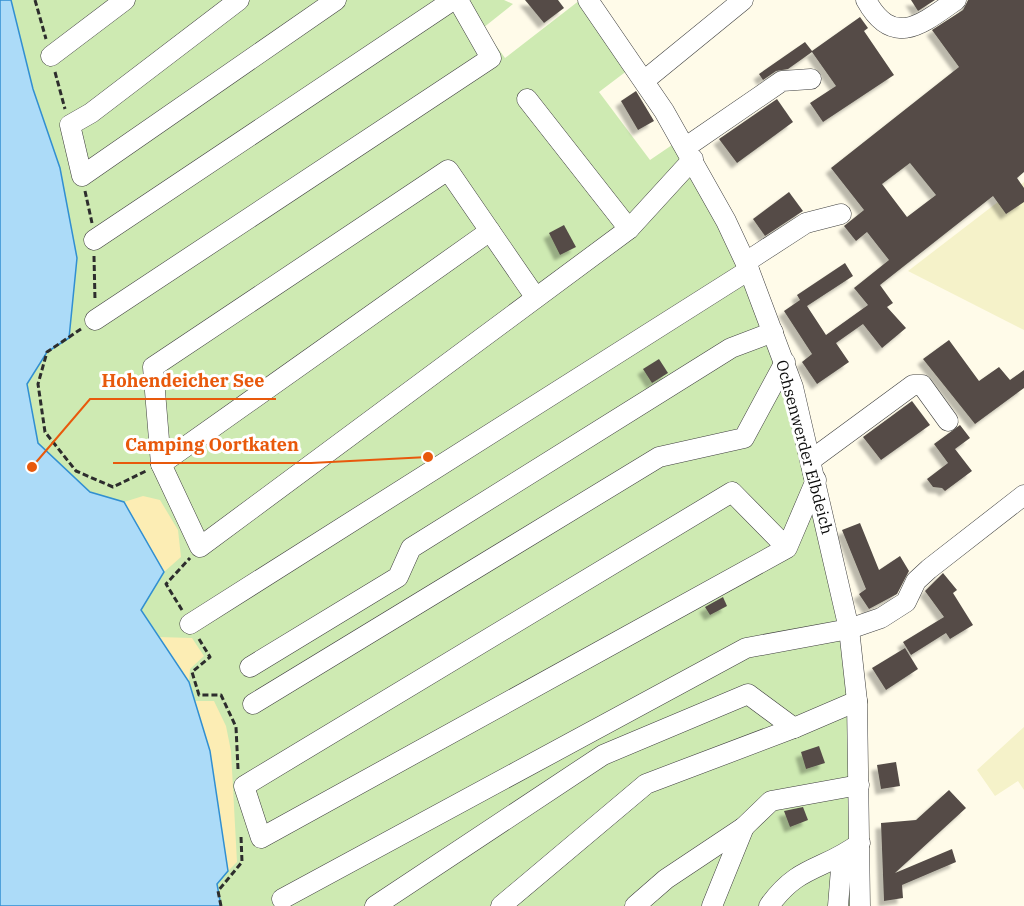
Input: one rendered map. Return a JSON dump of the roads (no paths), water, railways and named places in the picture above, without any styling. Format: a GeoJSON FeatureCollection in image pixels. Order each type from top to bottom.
{"type":"FeatureCollection","features":[{"type":"Feature","properties":{"kind":"street"},"geometry":{"type":"LineString","coordinates":[[51,56],[125,0]]}},
{"type":"Feature","properties":{"kind":"street"},"geometry":{"type":"LineString","coordinates":[[239,0],[91,113],[70,125],[82,176],[336,0]]}},
{"type":"Feature","properties":{"kind":"street"},"geometry":{"type":"LineString","coordinates":[[94,240],[453,0]]}},
{"type":"Feature","properties":{"kind":"street"},"geometry":{"type":"LineString","coordinates":[[95,320],[491,58],[458,0]]}},
{"type":"Feature","properties":{"kind":"street","name":"Ochsenwerder Elbdeich"},"geometry":{"type":"LineString","coordinates":[[588,0],[645,80],[689,153],[747,266],[785,362],[816,480],[849,629],[856,701],[860,906]]}},
{"type":"Feature","properties":{"kind":"street"},"geometry":{"type":"LineString","coordinates":[[645,80],[743,0]]}},
{"type":"Feature","properties":{"kind":"street"},"geometry":{"type":"LineString","coordinates":[[866,0],[876,18],[892,27],[910,28],[927,21],[956,0]]}},
{"type":"Feature","properties":{"kind":"street"},"geometry":{"type":"LineString","coordinates":[[536,298],[448,170],[153,367],[161,464],[200,547],[629,230],[689,153],[782,81],[811,79]]}},
{"type":"Feature","properties":{"kind":"street"},"geometry":{"type":"LineString","coordinates":[[527,99],[629,230]]}},
{"type":"Feature","properties":{"kind":"street"},"geometry":{"type":"LineString","coordinates":[[190,624],[747,266],[806,223],[841,213]]}},
{"type":"Feature","properties":{"kind":"street"},"geometry":{"type":"LineString","coordinates":[[161,464],[490,231]]}},
{"type":"Feature","properties":{"kind":"street"},"geometry":{"type":"LineString","coordinates":[[249,667],[398,577],[411,548],[731,348],[773,332]]}},
{"type":"Feature","properties":{"kind":"street"},"geometry":{"type":"LineString","coordinates":[[253,704],[659,457],[744,438],[785,362]]}},
{"type":"Feature","properties":{"kind":"street"},"geometry":{"type":"LineString","coordinates":[[811,460],[913,385],[922,385],[948,421]]}},
{"type":"Feature","properties":{"kind":"street"},"geometry":{"type":"LineString","coordinates":[[787,548],[732,492],[244,786],[261,838],[787,548],[816,480]]}},
{"type":"Feature","properties":{"kind":"street"},"geometry":{"type":"LineString","coordinates":[[282,899],[746,648],[849,629],[897,609],[906,602],[916,581],[928,569],[1024,495]]}},
{"type":"Feature","properties":{"kind":"street"},"geometry":{"type":"LineString","coordinates":[[375,906],[603,755],[706,711],[748,694],[794,728]]}},
{"type":"Feature","properties":{"kind":"street"},"geometry":{"type":"LineString","coordinates":[[501,906],[646,784],[794,728],[856,701]]}},
{"type":"Feature","properties":{"kind":"street"},"geometry":{"type":"LineString","coordinates":[[635,906],[666,879],[744,827],[771,801],[859,785]]}},
{"type":"Feature","properties":{"kind":"street"},"geometry":{"type":"LineString","coordinates":[[712,906],[744,827]]}},
{"type":"Feature","properties":{"kind":"street"},"geometry":{"type":"LineString","coordinates":[[769,906],[783,886],[804,871],[842,857],[860,843]]}},
{"type":"Feature","properties":{"kind":"street"},"geometry":{"type":"LineString","coordinates":[[838,906],[842,857]]}},
{"type":"Feature","properties":{"kind":"water"},"geometry":{"type":"Polygon","coordinates":[[[0,0],[11,0],[33,89],[60,168],[77,258],[69,338],[47,352],[27,384],[38,443],[90,492],[124,502],[164,572],[141,610],[189,682],[210,751],[228,871],[217,884],[221,906],[0,906],[0,0]]]}},
{"type":"Feature","properties":{"kind":"place","name":"Camping Oortkaten"},"geometry":{"type":"Point","coordinates":[428,457]}},
{"type":"Feature","properties":{"kind":"place","name":"Hohendeicher See"},"geometry":{"type":"Point","coordinates":[32,467]}}]}
